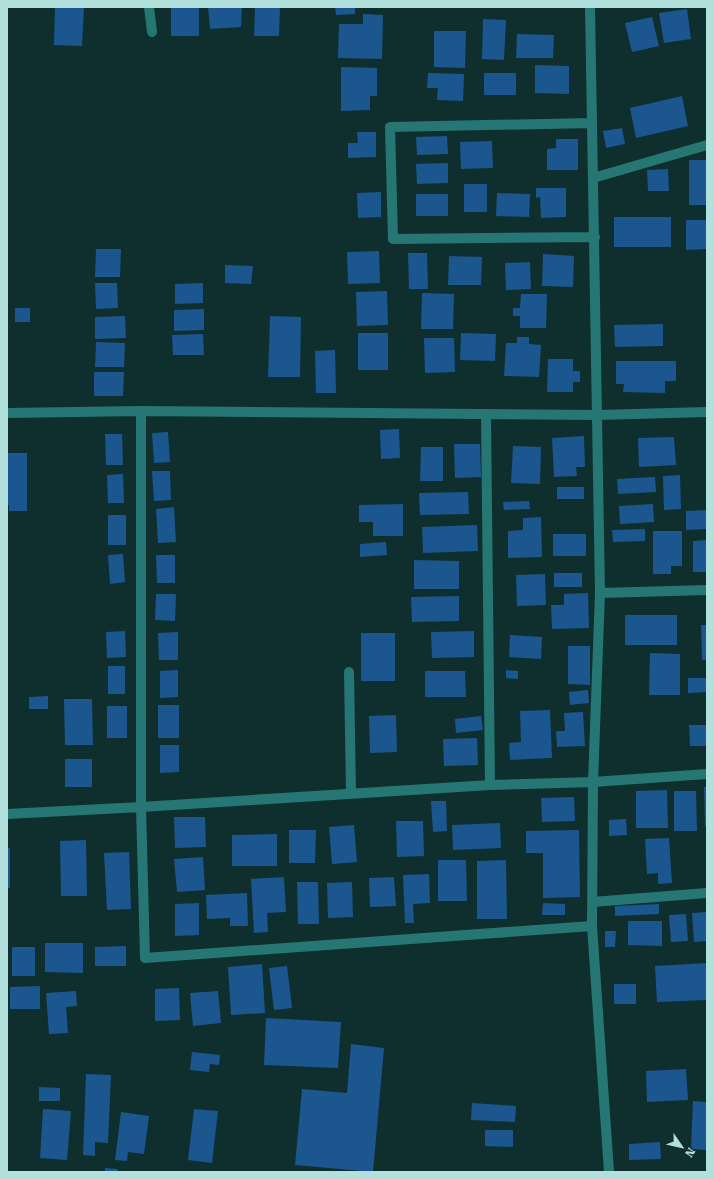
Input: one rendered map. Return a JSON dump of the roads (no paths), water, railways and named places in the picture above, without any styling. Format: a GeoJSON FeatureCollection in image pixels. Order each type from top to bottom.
{"type":"FeatureCollection","features":[{"type":"Feature","properties":{"kind":"street"},"geometry":{"type":"LineString","coordinates":[[149,7],[152,32]]}},
{"type":"Feature","properties":{"kind":"street"},"geometry":{"type":"LineString","coordinates":[[590,7],[600,594],[593,782],[592,926],[609,1172]]}},
{"type":"Feature","properties":{"kind":"street"},"geometry":{"type":"LineString","coordinates":[[592,123],[390,127],[393,239],[595,238]]}},
{"type":"Feature","properties":{"kind":"street"},"geometry":{"type":"LineString","coordinates":[[594,178],[707,145]]}},
{"type":"Feature","properties":{"kind":"street"},"geometry":{"type":"LineString","coordinates":[[7,413],[141,411],[598,415],[707,412]]}},
{"type":"Feature","properties":{"kind":"street"},"geometry":{"type":"LineString","coordinates":[[141,411],[141,807],[145,958],[592,926]]}},
{"type":"Feature","properties":{"kind":"street"},"geometry":{"type":"LineString","coordinates":[[486,415],[490,785]]}},
{"type":"Feature","properties":{"kind":"street"},"geometry":{"type":"LineString","coordinates":[[600,594],[707,590]]}},
{"type":"Feature","properties":{"kind":"street"},"geometry":{"type":"LineString","coordinates":[[349,672],[351,793]]}},
{"type":"Feature","properties":{"kind":"street"},"geometry":{"type":"LineString","coordinates":[[7,814],[490,785],[593,782],[707,774]]}},
{"type":"Feature","properties":{"kind":"street"},"geometry":{"type":"LineString","coordinates":[[592,902],[707,893]]}}]}
